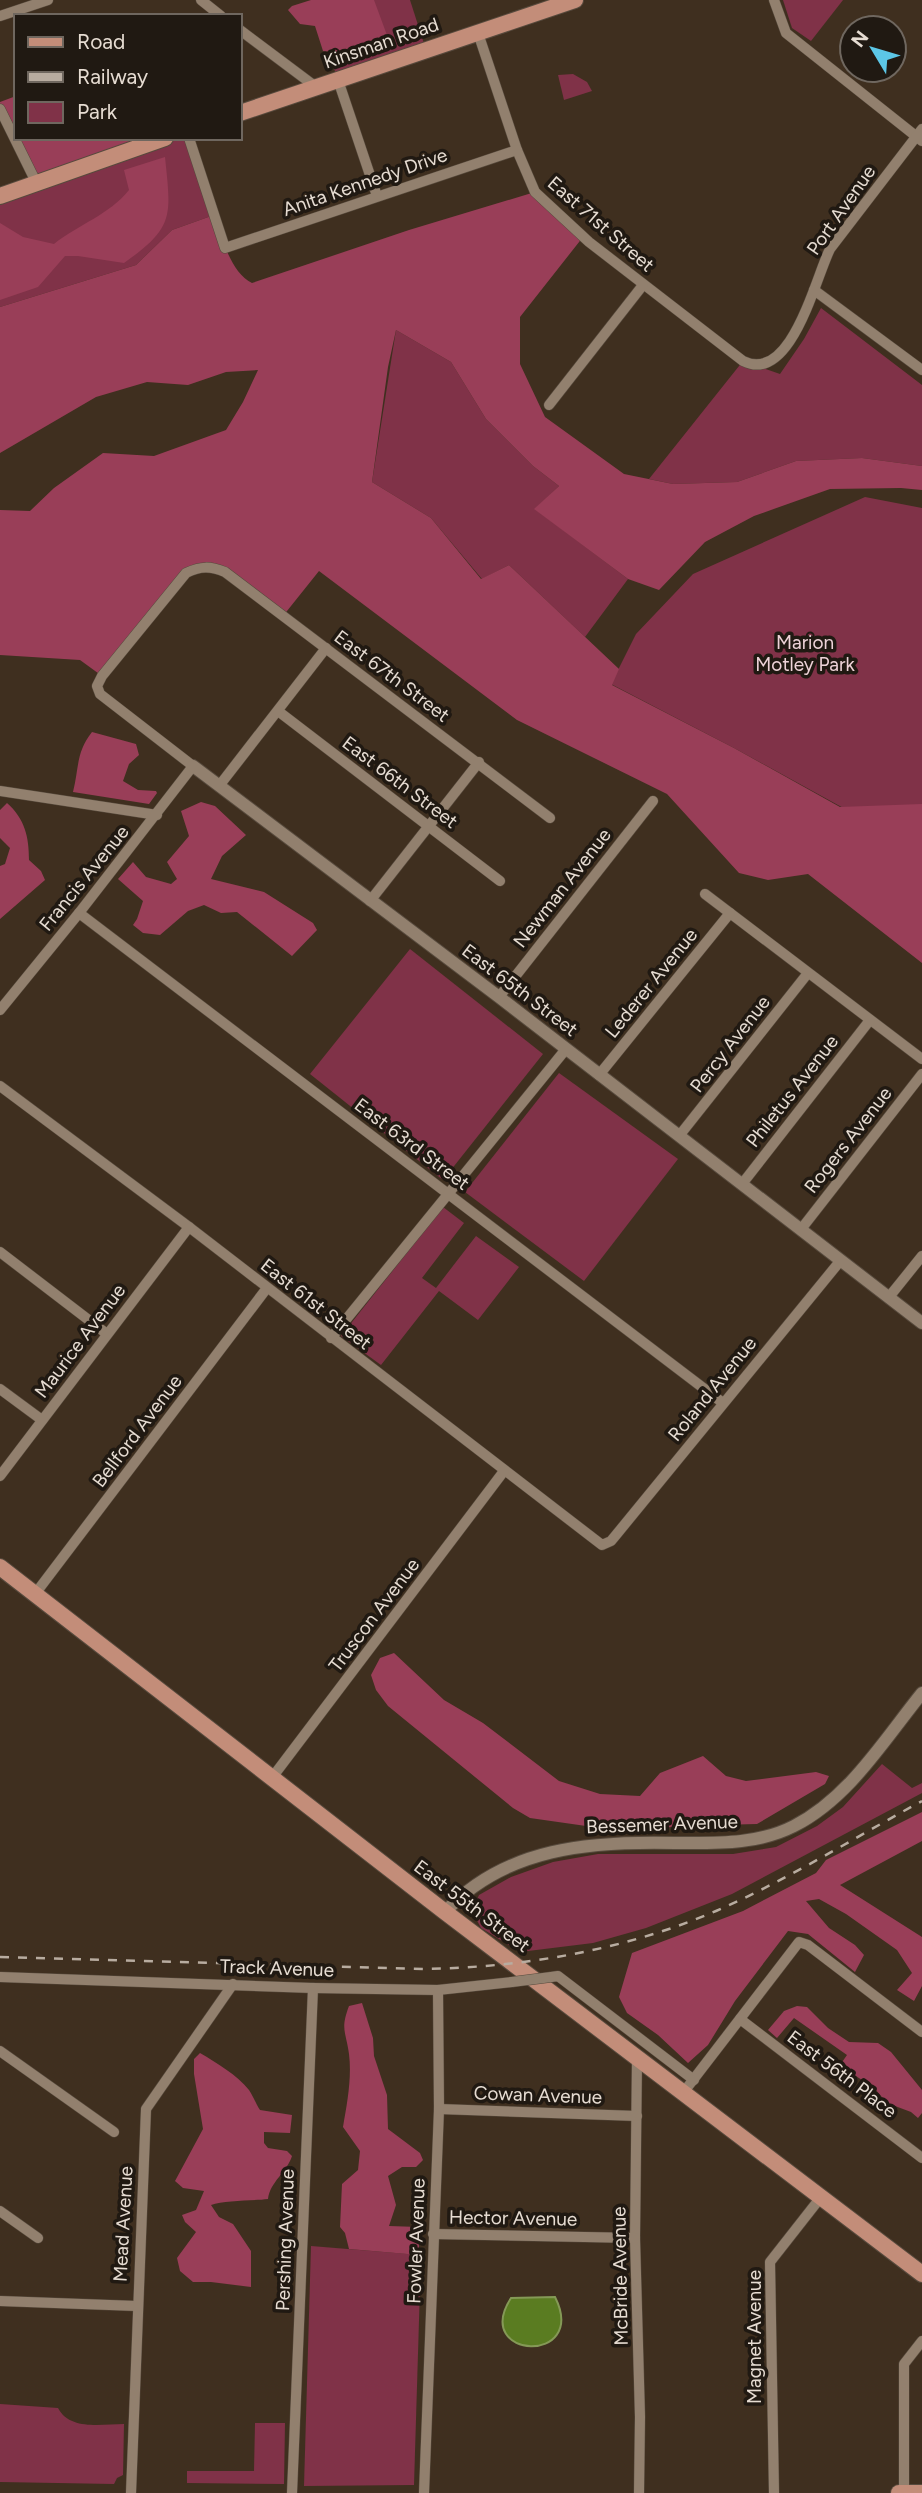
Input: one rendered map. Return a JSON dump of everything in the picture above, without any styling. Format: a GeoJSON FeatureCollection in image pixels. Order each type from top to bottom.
{"type":"FeatureCollection","features":[{"type":"Feature","properties":{"kind":"main road","name":"Kinsman Road"},"geometry":{"type":"LineString","coordinates":[[242,112],[575,0]]}},
{"type":"Feature","properties":{"kind":"main road"},"geometry":{"type":"LineString","coordinates":[[0,196],[159,140]]}},
{"type":"Feature","properties":{"kind":"main road","name":"East 55th Street"},"geometry":{"type":"LineString","coordinates":[[0,1567],[271,1779],[922,2273]]}},
{"type":"Feature","properties":{"kind":"main road"},"geometry":{"type":"LineString","coordinates":[[902,2493],[922,2493]]}},
{"type":"Feature","properties":{"kind":"street"},"geometry":{"type":"LineString","coordinates":[[0,16],[48,0]]}},
{"type":"Feature","properties":{"kind":"street"},"geometry":{"type":"LineString","coordinates":[[201,0],[218,14]]}},
{"type":"Feature","properties":{"kind":"street"},"geometry":{"type":"LineString","coordinates":[[774,0],[786,33],[920,135]]}},
{"type":"Feature","properties":{"kind":"street"},"geometry":{"type":"LineString","coordinates":[[242,32],[316,87]]}},
{"type":"Feature","properties":{"kind":"street","name":"East 71st Street"},"geometry":{"type":"LineString","coordinates":[[478,33],[517,150],[535,192],[589,242],[743,362]]}},
{"type":"Feature","properties":{"kind":"street"},"geometry":{"type":"LineString","coordinates":[[338,80],[377,196]]}},
{"type":"Feature","properties":{"kind":"street"},"geometry":{"type":"LineString","coordinates":[[0,109],[14,137]]}},
{"type":"Feature","properties":{"kind":"street","name":"Port Avenue"},"geometry":{"type":"LineString","coordinates":[[743,362],[760,366],[769,363],[781,353],[804,316],[830,249],[920,135]]}},
{"type":"Feature","properties":{"kind":"street"},"geometry":{"type":"LineString","coordinates":[[15,140],[36,182]]}},
{"type":"Feature","properties":{"kind":"street","name":"Anita Kennedy Drive"},"geometry":{"type":"LineString","coordinates":[[190,140],[225,248],[517,150]]}},
{"type":"Feature","properties":{"kind":"street"},"geometry":{"type":"LineString","coordinates":[[549,405],[643,285]]}},
{"type":"Feature","properties":{"kind":"street"},"geometry":{"type":"LineString","coordinates":[[814,290],[922,369]]}},
{"type":"Feature","properties":{"kind":"street","name":"East 67th Street"},"geometry":{"type":"LineString","coordinates":[[97,686],[102,676],[186,573],[198,567],[211,567],[225,572],[550,818]]}},
{"type":"Feature","properties":{"kind":"street"},"geometry":{"type":"LineString","coordinates":[[219,786],[326,648]]}},
{"type":"Feature","properties":{"kind":"street","name":"East 65th Street"},"geometry":{"type":"LineString","coordinates":[[97,686],[100,694],[193,766],[802,1228],[922,1323]]}},
{"type":"Feature","properties":{"kind":"street","name":"East 66th Street"},"geometry":{"type":"LineString","coordinates":[[278,711],[500,881]]}},
{"type":"Feature","properties":{"kind":"street"},"geometry":{"type":"LineString","coordinates":[[370,901],[479,762]]}},
{"type":"Feature","properties":{"kind":"street","name":"Francis Avenue"},"geometry":{"type":"LineString","coordinates":[[0,1010],[157,815],[193,766]]}},
{"type":"Feature","properties":{"kind":"street"},"geometry":{"type":"LineString","coordinates":[[0,791],[157,815]]}},
{"type":"Feature","properties":{"kind":"street","name":"Newman Avenue"},"geometry":{"type":"LineString","coordinates":[[499,997],[653,801]]}},
{"type":"Feature","properties":{"kind":"street"},"geometry":{"type":"LineString","coordinates":[[705,894],[922,1059]]}},
{"type":"Feature","properties":{"kind":"street","name":"East 63rd Street"},"geometry":{"type":"LineString","coordinates":[[79,913],[723,1403]]}},
{"type":"Feature","properties":{"kind":"street","name":"Lederer Avenue"},"geometry":{"type":"LineString","coordinates":[[599,1075],[730,913]]}},
{"type":"Feature","properties":{"kind":"street","name":"Percy Avenue"},"geometry":{"type":"LineString","coordinates":[[679,1136],[808,973]]}},
{"type":"Feature","properties":{"kind":"street","name":"Philetus Avenue"},"geometry":{"type":"LineString","coordinates":[[741,1184],[870,1020]]}},
{"type":"Feature","properties":{"kind":"street"},"geometry":{"type":"LineString","coordinates":[[331,1338],[447,1192],[566,1049]]}},
{"type":"Feature","properties":{"kind":"street","name":"Rogers Avenue"},"geometry":{"type":"LineString","coordinates":[[802,1228],[922,1074]]}},
{"type":"Feature","properties":{"kind":"street","name":"East 61st Street"},"geometry":{"type":"LineString","coordinates":[[0,1086],[189,1227],[598,1543],[602,1545],[611,1541]]}},
{"type":"Feature","properties":{"kind":"street","name":"Maurice Avenue"},"geometry":{"type":"LineString","coordinates":[[0,1476],[189,1227]]}},
{"type":"Feature","properties":{"kind":"street"},"geometry":{"type":"LineString","coordinates":[[0,1252],[107,1334]]}},
{"type":"Feature","properties":{"kind":"street"},"geometry":{"type":"LineString","coordinates":[[889,1297],[922,1256]]}},
{"type":"Feature","properties":{"kind":"street","name":"Roland Avenue"},"geometry":{"type":"LineString","coordinates":[[611,1541],[841,1260]]}},
{"type":"Feature","properties":{"kind":"street","name":"Bellford Avenue"},"geometry":{"type":"LineString","coordinates":[[35,1594],[267,1288]]}},
{"type":"Feature","properties":{"kind":"street"},"geometry":{"type":"LineString","coordinates":[[0,1389],[42,1420]]}},
{"type":"Feature","properties":{"kind":"street","name":"Truscon Avenue"},"geometry":{"type":"LineString","coordinates":[[271,1779],[400,1612],[504,1471]]}},
{"type":"Feature","properties":{"kind":"street","name":"Bessemer Avenue"},"geometry":{"type":"LineString","coordinates":[[445,1912],[463,1893],[482,1882],[521,1862],[551,1852],[581,1845],[615,1842],[744,1842],[792,1827],[809,1818],[840,1793],[922,1693]]}},
{"type":"Feature","properties":{"kind":"street"},"geometry":{"type":"LineString","coordinates":[[683,2093],[799,1942],[808,1945],[922,2032]]}},
{"type":"Feature","properties":{"kind":"street","name":"Track Avenue"},"geometry":{"type":"LineString","coordinates":[[0,1977],[438,1990],[558,1976],[694,2080]]}},
{"type":"Feature","properties":{"kind":"street","name":"Mead Avenue"},"geometry":{"type":"LineString","coordinates":[[131,2493],[146,2109],[233,1983]]}},
{"type":"Feature","properties":{"kind":"street","name":"Pershing Avenue"},"geometry":{"type":"LineString","coordinates":[[292,2493],[313,1988]]}},
{"type":"Feature","properties":{"kind":"street","name":"Fowler Avenue"},"geometry":{"type":"LineString","coordinates":[[424,2493],[439,2109],[438,1990]]}},
{"type":"Feature","properties":{"kind":"street","name":"East 56th Place"},"geometry":{"type":"LineString","coordinates":[[740,2018],[922,2158]]}},
{"type":"Feature","properties":{"kind":"street"},"geometry":{"type":"LineString","coordinates":[[1,2054],[114,2132]]}},
{"type":"Feature","properties":{"kind":"street","name":"McBride Avenue"},"geometry":{"type":"LineString","coordinates":[[637,2058],[635,2238],[640,2417],[639,2493]]}},
{"type":"Feature","properties":{"kind":"street","name":"Cowan Avenue"},"geometry":{"type":"LineString","coordinates":[[439,2109],[637,2116]]}},
{"type":"Feature","properties":{"kind":"street","name":"Magnet Avenue"},"geometry":{"type":"LineString","coordinates":[[774,2493],[770,2262],[821,2197]]}},
{"type":"Feature","properties":{"kind":"street"},"geometry":{"type":"LineString","coordinates":[[0,2211],[38,2238]]}},
{"type":"Feature","properties":{"kind":"street","name":"Hector Avenue"},"geometry":{"type":"LineString","coordinates":[[433,2234],[635,2238]]}},
{"type":"Feature","properties":{"kind":"street"},"geometry":{"type":"LineString","coordinates":[[0,2301],[137,2306]]}},
{"type":"Feature","properties":{"kind":"street"},"geometry":{"type":"LineString","coordinates":[[902,2493],[904,2364],[922,2341]]}},
{"type":"Feature","properties":{"kind":"green space"},"geometry":{"type":"Polygon","coordinates":[[[311,0],[410,0],[426,50],[338,80],[311,0]]]}},
{"type":"Feature","properties":{"kind":"green space"},"geometry":{"type":"Polygon","coordinates":[[[783,0],[843,0],[811,41],[792,28],[783,0]]]}},
{"type":"Feature","properties":{"kind":"green space"},"geometry":{"type":"Polygon","coordinates":[[[573,74],[587,82],[592,91],[564,100],[558,75],[573,74]]]}},
{"type":"Feature","properties":{"kind":"green space"},"geometry":{"type":"Polygon","coordinates":[[[159,140],[190,140],[214,215],[172,230],[136,265],[0,307],[0,196],[159,140]]]}},
{"type":"Feature","properties":{"kind":"green space"},"geometry":{"type":"Polygon","coordinates":[[[821,308],[922,385],[922,466],[862,458],[796,461],[737,482],[673,484],[649,479],[743,361],[780,374],[821,308]]]}},
{"type":"Feature","properties":{"kind":"green space"},"geometry":{"type":"Polygon","coordinates":[[[396,330],[451,362],[486,419],[533,466],[559,486],[535,509],[628,579],[585,637],[509,565],[482,579],[431,518],[372,482],[396,330]]]}},
{"type":"Feature","properties":{"kind":"green space","name":"Marion Motley Park"},"geometry":{"type":"Polygon","coordinates":[[[865,497],[922,508],[922,805],[847,810],[611,684],[636,634],[693,574],[865,497]]]}},
{"type":"Feature","properties":{"kind":"green space"},"geometry":{"type":"Polygon","coordinates":[[[410,949],[543,1054],[443,1180],[310,1074],[410,949]]]}},
{"type":"Feature","properties":{"kind":"green space"},"geometry":{"type":"Polygon","coordinates":[[[559,1073],[678,1159],[584,1281],[465,1192],[559,1073]]]}},
{"type":"Feature","properties":{"kind":"green space"},"geometry":{"type":"Polygon","coordinates":[[[443,1207],[464,1223],[422,1278],[436,1288],[476,1236],[519,1267],[478,1320],[439,1291],[381,1365],[341,1336],[443,1207]]]}},
{"type":"Feature","properties":{"kind":"green space"},"geometry":{"type":"Polygon","coordinates":[[[882,1764],[912,1788],[922,1783],[922,1793],[732,1894],[646,1928],[593,1943],[520,1952],[481,1928],[472,1911],[479,1895],[511,1877],[553,1862],[598,1854],[733,1854],[776,1847],[817,1826],[843,1807],[882,1764]]]}},
{"type":"Feature","properties":{"kind":"green space"},"geometry":{"type":"Polygon","coordinates":[[[311,2246],[421,2255],[414,2485],[304,2486],[311,2246]]]}},
{"type":"Feature","properties":{"kind":"green space"},"geometry":{"type":"Polygon","coordinates":[[[0,2404],[58,2408],[70,2420],[87,2425],[124,2424],[123,2475],[117,2478],[114,2484],[0,2482],[0,2404]]]}},
{"type":"Feature","properties":{"kind":"green space"},"geometry":{"type":"Polygon","coordinates":[[[255,2423],[285,2423],[284,2484],[187,2483],[187,2471],[254,2471],[255,2423]]]}},
{"type":"Feature","properties":{"kind":"shaded area"},"geometry":{"type":"Polygon","coordinates":[[[311,0],[374,0],[391,46],[357,53],[323,51],[315,26],[300,24],[288,10],[311,0]]]}},
{"type":"Feature","properties":{"kind":"shaded area"},"geometry":{"type":"Polygon","coordinates":[[[14,97],[14,137],[0,109],[0,102],[14,97]]]}},
{"type":"Feature","properties":{"kind":"shaded area"},"geometry":{"type":"Polygon","coordinates":[[[15,140],[159,140],[36,182],[15,140]]]}},
{"type":"Feature","properties":{"kind":"shaded area"},"geometry":{"type":"Polygon","coordinates":[[[165,157],[168,193],[166,219],[153,240],[141,251],[124,263],[65,256],[38,287],[0,300],[0,223],[23,237],[54,244],[121,199],[129,190],[124,170],[165,157]]]}},
{"type":"Feature","properties":{"kind":"shaded area"},"geometry":{"type":"Polygon","coordinates":[[[535,192],[583,237],[520,317],[520,364],[545,417],[624,474],[673,484],[737,482],[796,461],[862,458],[922,466],[922,490],[830,489],[754,516],[705,542],[659,590],[628,579],[534,509],[559,486],[533,466],[486,419],[451,362],[396,330],[388,367],[372,482],[431,518],[481,579],[509,565],[619,669],[612,685],[840,807],[922,804],[922,963],[808,874],[768,880],[739,873],[667,794],[517,720],[319,571],[283,616],[211,567],[186,573],[102,676],[80,660],[0,655],[0,510],[30,511],[54,488],[103,453],[154,456],[226,430],[258,370],[226,372],[188,385],[147,382],[96,397],[0,453],[0,307],[136,265],[172,230],[214,215],[232,262],[244,278],[252,283],[409,230],[535,192]]]}},
{"type":"Feature","properties":{"kind":"shaded area"},"geometry":{"type":"Polygon","coordinates":[[[92,732],[136,744],[139,755],[129,764],[123,781],[138,790],[156,791],[149,804],[73,792],[81,753],[92,732]]]}},
{"type":"Feature","properties":{"kind":"shaded area"},"geometry":{"type":"Polygon","coordinates":[[[201,802],[215,806],[246,835],[222,856],[211,879],[264,892],[313,923],[317,930],[292,956],[237,912],[221,913],[204,905],[188,911],[160,935],[143,933],[133,925],[143,901],[118,879],[133,862],[146,877],[171,884],[177,879],[167,862],[189,836],[181,811],[201,802]]]}},
{"type":"Feature","properties":{"kind":"shaded area"},"geometry":{"type":"Polygon","coordinates":[[[7,803],[18,815],[25,829],[29,860],[41,871],[45,880],[0,919],[0,866],[5,864],[10,848],[0,838],[0,810],[7,803]]]}},
{"type":"Feature","properties":{"kind":"shaded area"},"geometry":{"type":"Polygon","coordinates":[[[394,1653],[444,1700],[483,1723],[559,1781],[600,1794],[640,1796],[660,1773],[703,1756],[726,1776],[746,1781],[816,1772],[829,1776],[825,1784],[757,1824],[679,1826],[647,1830],[586,1826],[530,1818],[513,1808],[388,1706],[376,1690],[371,1675],[380,1658],[394,1653]]]}},
{"type":"Feature","properties":{"kind":"shaded area"},"geometry":{"type":"Polygon","coordinates":[[[922,1812],[922,1841],[840,1885],[922,1937],[922,1986],[914,2001],[897,1990],[912,1973],[897,1950],[846,1914],[819,1899],[806,1901],[829,1928],[855,1945],[864,1955],[855,1972],[808,1934],[788,1931],[735,2001],[708,2045],[688,2063],[658,2035],[627,2013],[619,1997],[632,1953],[743,1911],[816,1873],[826,1860],[922,1812]]]}},
{"type":"Feature","properties":{"kind":"shaded area"},"geometry":{"type":"Polygon","coordinates":[[[362,2003],[373,2038],[374,2056],[387,2095],[388,2129],[420,2153],[423,2160],[416,2167],[402,2167],[388,2176],[396,2205],[389,2226],[419,2227],[419,2255],[349,2249],[345,2233],[340,2227],[342,2184],[358,2170],[360,2151],[343,2127],[350,2072],[344,2026],[349,2006],[362,2003]]]}},
{"type":"Feature","properties":{"kind":"shaded area"},"geometry":{"type":"Polygon","coordinates":[[[797,2006],[807,2007],[828,2028],[849,2042],[878,2043],[891,2052],[922,2090],[922,2113],[918,2118],[911,2112],[887,2103],[875,2089],[840,2065],[847,2055],[794,2018],[777,2038],[768,2030],[784,2011],[797,2006]]]}},
{"type":"Feature","properties":{"kind":"shaded area"},"geometry":{"type":"Polygon","coordinates":[[[200,2053],[239,2079],[249,2090],[260,2110],[292,2115],[290,2133],[264,2132],[264,2143],[268,2148],[287,2151],[292,2156],[272,2187],[268,2199],[211,2205],[219,2217],[233,2224],[251,2251],[251,2287],[193,2282],[180,2271],[177,2258],[196,2232],[185,2222],[182,2215],[196,2210],[204,2191],[183,2188],[175,2181],[203,2129],[194,2074],[194,2059],[200,2053]]]}},
{"type":"Feature","properties":{"kind":"shaded area"},"geometry":{"type":"Polygon","coordinates":[[[555,2297],[561,2319],[557,2335],[545,2344],[531,2346],[516,2343],[506,2334],[503,2319],[511,2298],[555,2297]]]}},
{"type":"Feature","properties":{"kind":"railway"},"geometry":{"type":"LineString","coordinates":[[0,1957],[426,1969],[500,1965],[574,1954],[646,1936],[716,1911],[794,1872],[922,1801]]}}]}
